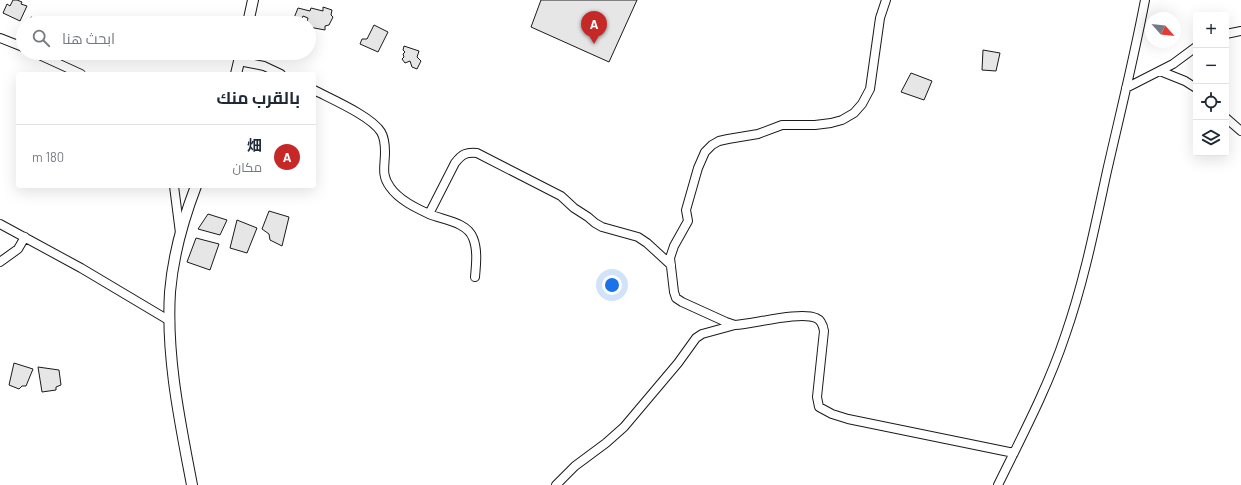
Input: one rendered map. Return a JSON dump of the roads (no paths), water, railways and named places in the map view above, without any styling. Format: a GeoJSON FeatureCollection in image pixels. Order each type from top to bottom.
{"type":"FeatureCollection","features":[{"type":"Feature","properties":{"kind":"street"},"geometry":{"type":"LineString","coordinates":[[250,16],[253,0]]}},
{"type":"Feature","properties":{"kind":"street"},"geometry":{"type":"LineString","coordinates":[[736,325],[682,302],[676,298],[672,284],[670,258],[674,246],[688,221],[686,210],[698,168],[705,152],[719,141],[758,134],[782,125],[815,126],[842,120],[854,113],[868,95],[871,86],[880,18],[886,0]]}},
{"type":"Feature","properties":{"kind":"street"},"geometry":{"type":"LineString","coordinates":[[998,485],[1050,374],[1070,322],[1087,257],[1145,0]]}},
{"type":"Feature","properties":{"kind":"street"},"geometry":{"type":"LineString","coordinates":[[1229,33],[1241,31]]}},
{"type":"Feature","properties":{"kind":"street"},"geometry":{"type":"LineString","coordinates":[[0,38],[16,44]]}},
{"type":"Feature","properties":{"kind":"street"},"geometry":{"type":"LineString","coordinates":[[1126,88],[1178,61],[1195,48]]}},
{"type":"Feature","properties":{"kind":"street"},"geometry":{"type":"LineString","coordinates":[[50,60],[77,72]]}},
{"type":"Feature","properties":{"kind":"street"},"geometry":{"type":"LineString","coordinates":[[236,72],[239,60]]}},
{"type":"Feature","properties":{"kind":"street"},"geometry":{"type":"LineString","coordinates":[[248,60],[277,72]]}},
{"type":"Feature","properties":{"kind":"street"},"geometry":{"type":"LineString","coordinates":[[1160,71],[1185,81],[1193,86]]}},
{"type":"Feature","properties":{"kind":"street"},"geometry":{"type":"LineString","coordinates":[[316,91],[359,114],[377,127],[381,132],[385,151],[383,169],[384,175],[390,187],[402,199],[429,214],[470,231],[474,238],[476,248],[475,277]]}},
{"type":"Feature","properties":{"kind":"street"},"geometry":{"type":"LineString","coordinates":[[1228,120],[1241,131]]}},
{"type":"Feature","properties":{"kind":"street"},"geometry":{"type":"LineString","coordinates":[[429,214],[460,156],[465,153],[477,153],[561,196],[574,208],[595,223],[638,237],[647,243],[671,265]]}},
{"type":"Feature","properties":{"kind":"street"},"geometry":{"type":"LineString","coordinates":[[174,188],[180,234]]}},
{"type":"Feature","properties":{"kind":"street"},"geometry":{"type":"LineString","coordinates":[[192,485],[173,373],[170,321],[172,278],[180,234],[195,188]]}},
{"type":"Feature","properties":{"kind":"street"},"geometry":{"type":"LineString","coordinates":[[0,224],[81,268],[170,321]]}},
{"type":"Feature","properties":{"kind":"street"},"geometry":{"type":"LineString","coordinates":[[0,262],[18,249],[25,237]]}},
{"type":"Feature","properties":{"kind":"street"},"geometry":{"type":"LineString","coordinates":[[556,485],[575,466],[606,443],[624,427],[678,363],[696,338],[702,334],[736,325],[803,317],[816,318],[823,326],[824,331],[817,397],[819,407],[825,411],[848,418],[1014,453]]}},
{"type":"Feature","properties":{"kind":"place","name":"畑"},"geometry":{"type":"Point","coordinates":[594,44]}}]}
